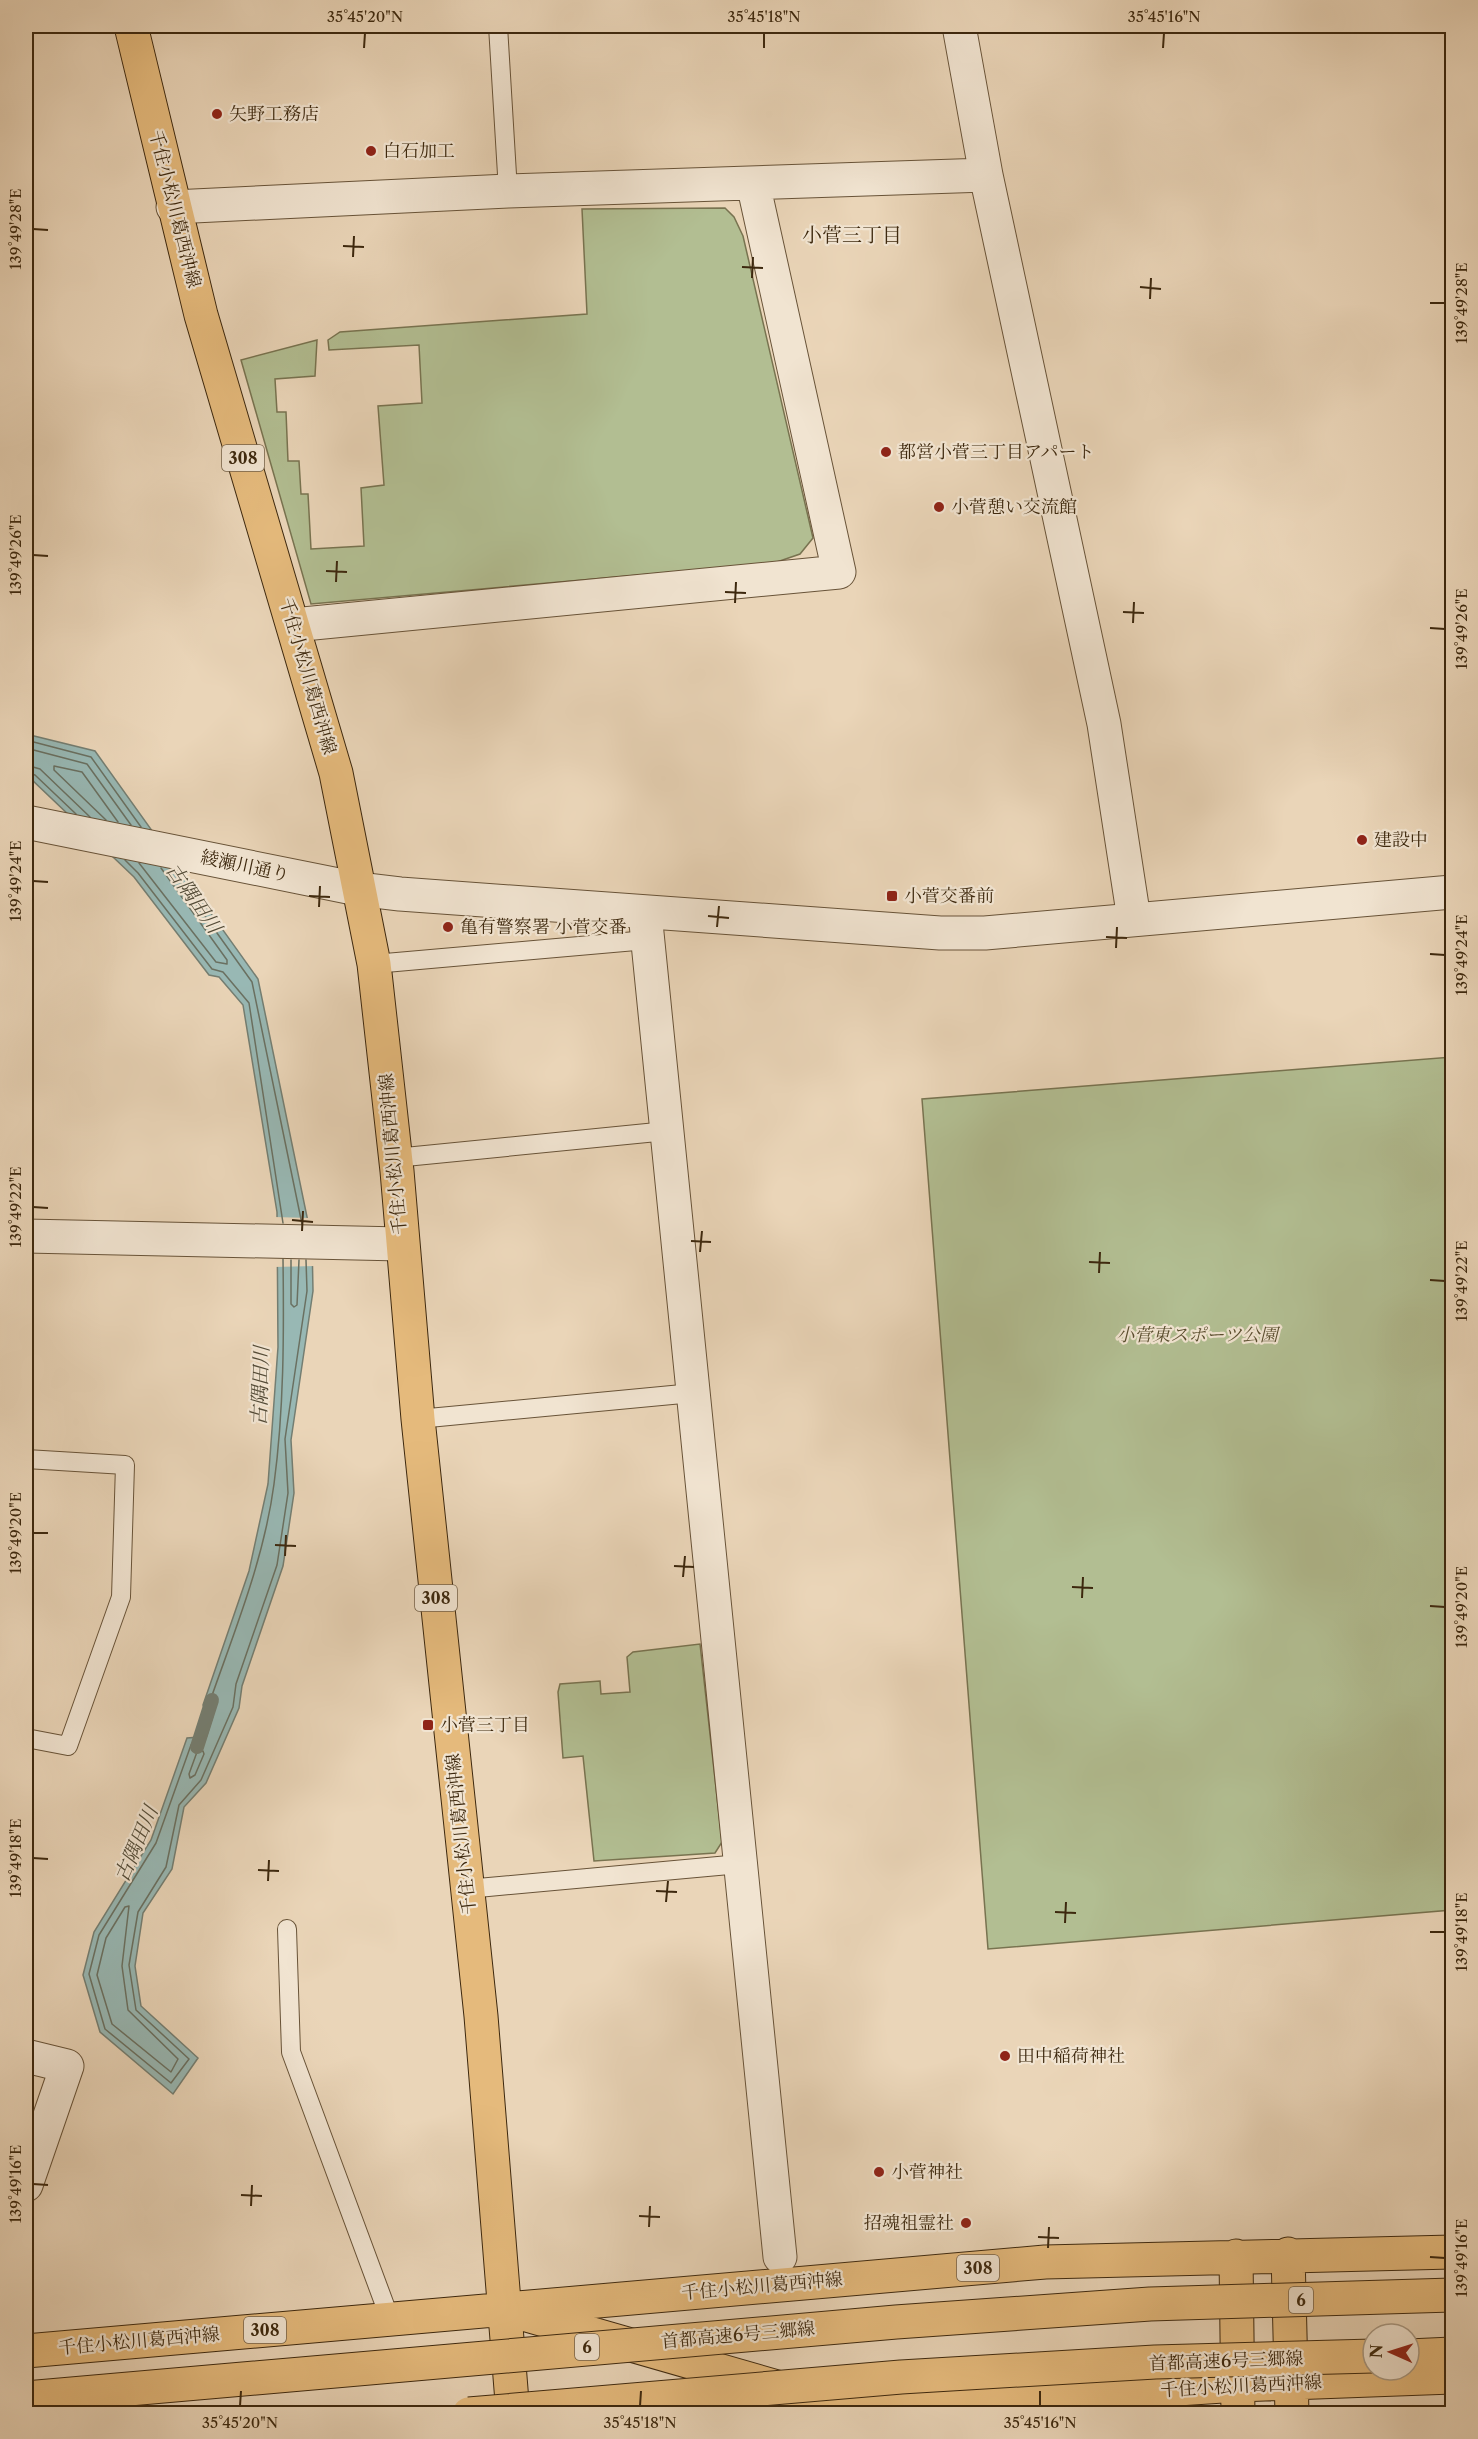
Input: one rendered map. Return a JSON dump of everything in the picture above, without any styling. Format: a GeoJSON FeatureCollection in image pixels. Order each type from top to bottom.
{"type":"FeatureCollection","features":[{"type":"Feature","properties":{"kind":"main road","name":"千住小松川葛西沖線"},"geometry":{"type":"LineString","coordinates":[[131,26],[172,207],[201,315],[336,773],[374,964],[395,1158],[418,1419],[481,2016],[513,2414]]}},
{"type":"Feature","properties":{"kind":"main road","name":"千住小松川葛西沖線"},"geometry":{"type":"LineString","coordinates":[[26,2351],[1045,2262],[1288,2254],[1452,2252]]}},
{"type":"Feature","properties":{"kind":"main road"},"geometry":{"type":"LineString","coordinates":[[1288,2254],[1292,2398]]}},
{"type":"Feature","properties":{"kind":"main road"},"geometry":{"type":"LineString","coordinates":[[1236,2256],[1238,2399]]}},
{"type":"Feature","properties":{"kind":"main road","name":"首都高速6号三郷線"},"geometry":{"type":"LineString","coordinates":[[26,2398],[896,2322],[1150,2304],[1452,2295]]}},
{"type":"Feature","properties":{"kind":"main road","name":"千住小松川葛西沖線"},"geometry":{"type":"LineString","coordinates":[[504,2309],[847,2407],[1292,2398],[1452,2377]]}},
{"type":"Feature","properties":{"kind":"main road"},"geometry":{"type":"LineString","coordinates":[[1421,2355],[1452,2354]]}},
{"type":"Feature","properties":{"kind":"main road","name":"首都高速6号三郷線"},"geometry":{"type":"LineString","coordinates":[[469,2414],[900,2377],[1155,2362],[1361,2356]]}},
{"type":"Feature","properties":{"kind":"street"},"geometry":{"type":"LineString","coordinates":[[959,26],[986,175],[1104,724],[1134,919]]}},
{"type":"Feature","properties":{"kind":"street"},"geometry":{"type":"LineString","coordinates":[[172,207],[508,191],[986,175]]}},
{"type":"Feature","properties":{"kind":"street"},"geometry":{"type":"LineString","coordinates":[[293,625],[839,572],[753,183]]}},
{"type":"Feature","properties":{"kind":"street","name":"綾瀬川通り"},"geometry":{"type":"LineString","coordinates":[[26,822],[358,889],[646,927],[985,933],[1452,892]]}},
{"type":"Feature","properties":{"kind":"street"},"geometry":{"type":"LineString","coordinates":[[646,927],[780,2257]]}},
{"type":"Feature","properties":{"kind":"street"},"geometry":{"type":"LineString","coordinates":[[26,1236],[401,1244]]}},
{"type":"Feature","properties":{"kind":"street"},"geometry":{"type":"LineString","coordinates":[[26,2056],[67,2066],[26,2185]]}},
{"type":"Feature","properties":{"kind":"lane"},"geometry":{"type":"LineString","coordinates":[[498,26],[508,191]]}},
{"type":"Feature","properties":{"kind":"lane"},"geometry":{"type":"LineString","coordinates":[[374,964],[646,927]]}},
{"type":"Feature","properties":{"kind":"lane"},"geometry":{"type":"LineString","coordinates":[[395,1158],[667,1131]]}},
{"type":"Feature","properties":{"kind":"lane"},"geometry":{"type":"LineString","coordinates":[[418,1419],[693,1393]]}},
{"type":"Feature","properties":{"kind":"lane"},"geometry":{"type":"LineString","coordinates":[[26,1459],[125,1466],[121,1597],[68,1746],[26,1738]]}},
{"type":"Feature","properties":{"kind":"lane"},"geometry":{"type":"LineString","coordinates":[[467,1889],[740,1864]]}},
{"type":"Feature","properties":{"kind":"lane"},"geometry":{"type":"LineString","coordinates":[[287,1929],[291,2052],[390,2319]]}},
{"type":"Feature","properties":{"kind":"green space"},"geometry":{"type":"Polygon","coordinates":[[[725,208],[734,217],[743,236],[813,538],[800,554],[774,563],[311,604],[241,360],[317,340],[315,376],[275,379],[277,412],[286,412],[288,461],[299,461],[301,494],[308,494],[311,549],[364,546],[361,488],[384,485],[378,406],[422,403],[419,345],[329,350],[328,340],[340,332],[587,314],[582,209],[725,208]]]}},
{"type":"Feature","properties":{"kind":"green space","name":"小菅東スポーツ公園"},"geometry":{"type":"Polygon","coordinates":[[[1452,1057],[1452,1910],[988,1949],[922,1099],[1452,1057]]]}},
{"type":"Feature","properties":{"kind":"green space"},"geometry":{"type":"Polygon","coordinates":[[[700,1644],[722,1842],[715,1853],[594,1861],[583,1756],[563,1758],[558,1692],[560,1684],[600,1681],[601,1694],[630,1692],[627,1657],[633,1652],[700,1644]]]}},
{"type":"Feature","properties":{"kind":"water"},"geometry":{"type":"Polygon","coordinates":[[[26,734],[95,751],[258,979],[312,1241],[313,1291],[291,1440],[294,1493],[283,1566],[242,1686],[239,1708],[206,1783],[184,1807],[172,1869],[143,1913],[135,1966],[141,2006],[198,2058],[173,2094],[100,2032],[83,1975],[94,1932],[151,1840],[187,1738],[200,1737],[207,1716],[203,1705],[249,1571],[268,1484],[278,1347],[277,1212],[243,1005],[219,977],[209,975],[134,877],[31,779],[26,778],[26,734]]]}},
{"type":"Feature","properties":{"kind":"pier"},"geometry":{"type":"Polygon","coordinates":[[[274,1217],[310,1218],[315,1241],[315,1266],[274,1267],[274,1217]]]}},
{"type":"Feature","properties":{"kind":"waterway","name":"古隅田川"},"geometry":{"type":"LineString","coordinates":[[197,1747],[212,1700]]}},
{"type":"Feature","properties":{"kind":"place","name":"矢野工務店"},"geometry":{"type":"Point","coordinates":[217,114]}},
{"type":"Feature","properties":{"kind":"place","name":"白石加工"},"geometry":{"type":"Point","coordinates":[371,151]}},
{"type":"Feature","properties":{"kind":"place","name":"都営小菅三丁目アパート"},"geometry":{"type":"Point","coordinates":[886,452]}},
{"type":"Feature","properties":{"kind":"place","name":"小菅憩い交流館"},"geometry":{"type":"Point","coordinates":[939,507]}},
{"type":"Feature","properties":{"kind":"place","name":"建設中"},"geometry":{"type":"Point","coordinates":[1362,840]}},
{"type":"Feature","properties":{"kind":"place","name":"小菅交番前"},"geometry":{"type":"Point","coordinates":[892,896]}},
{"type":"Feature","properties":{"kind":"place","name":"亀有警察署 小菅交番"},"geometry":{"type":"Point","coordinates":[448,927]}},
{"type":"Feature","properties":{"kind":"place","name":"小菅三丁目"},"geometry":{"type":"Point","coordinates":[428,1725]}},
{"type":"Feature","properties":{"kind":"place","name":"田中稲荷神社"},"geometry":{"type":"Point","coordinates":[1005,2056]}},
{"type":"Feature","properties":{"kind":"place","name":"小菅神社"},"geometry":{"type":"Point","coordinates":[879,2172]}},
{"type":"Feature","properties":{"kind":"place","name":"招魂祖霊社"},"geometry":{"type":"Point","coordinates":[966,2223]}},
{"type":"Feature","properties":{"kind":"district","name":"小菅三丁目"},"geometry":{"type":"Point","coordinates":[852,235]}}]}
